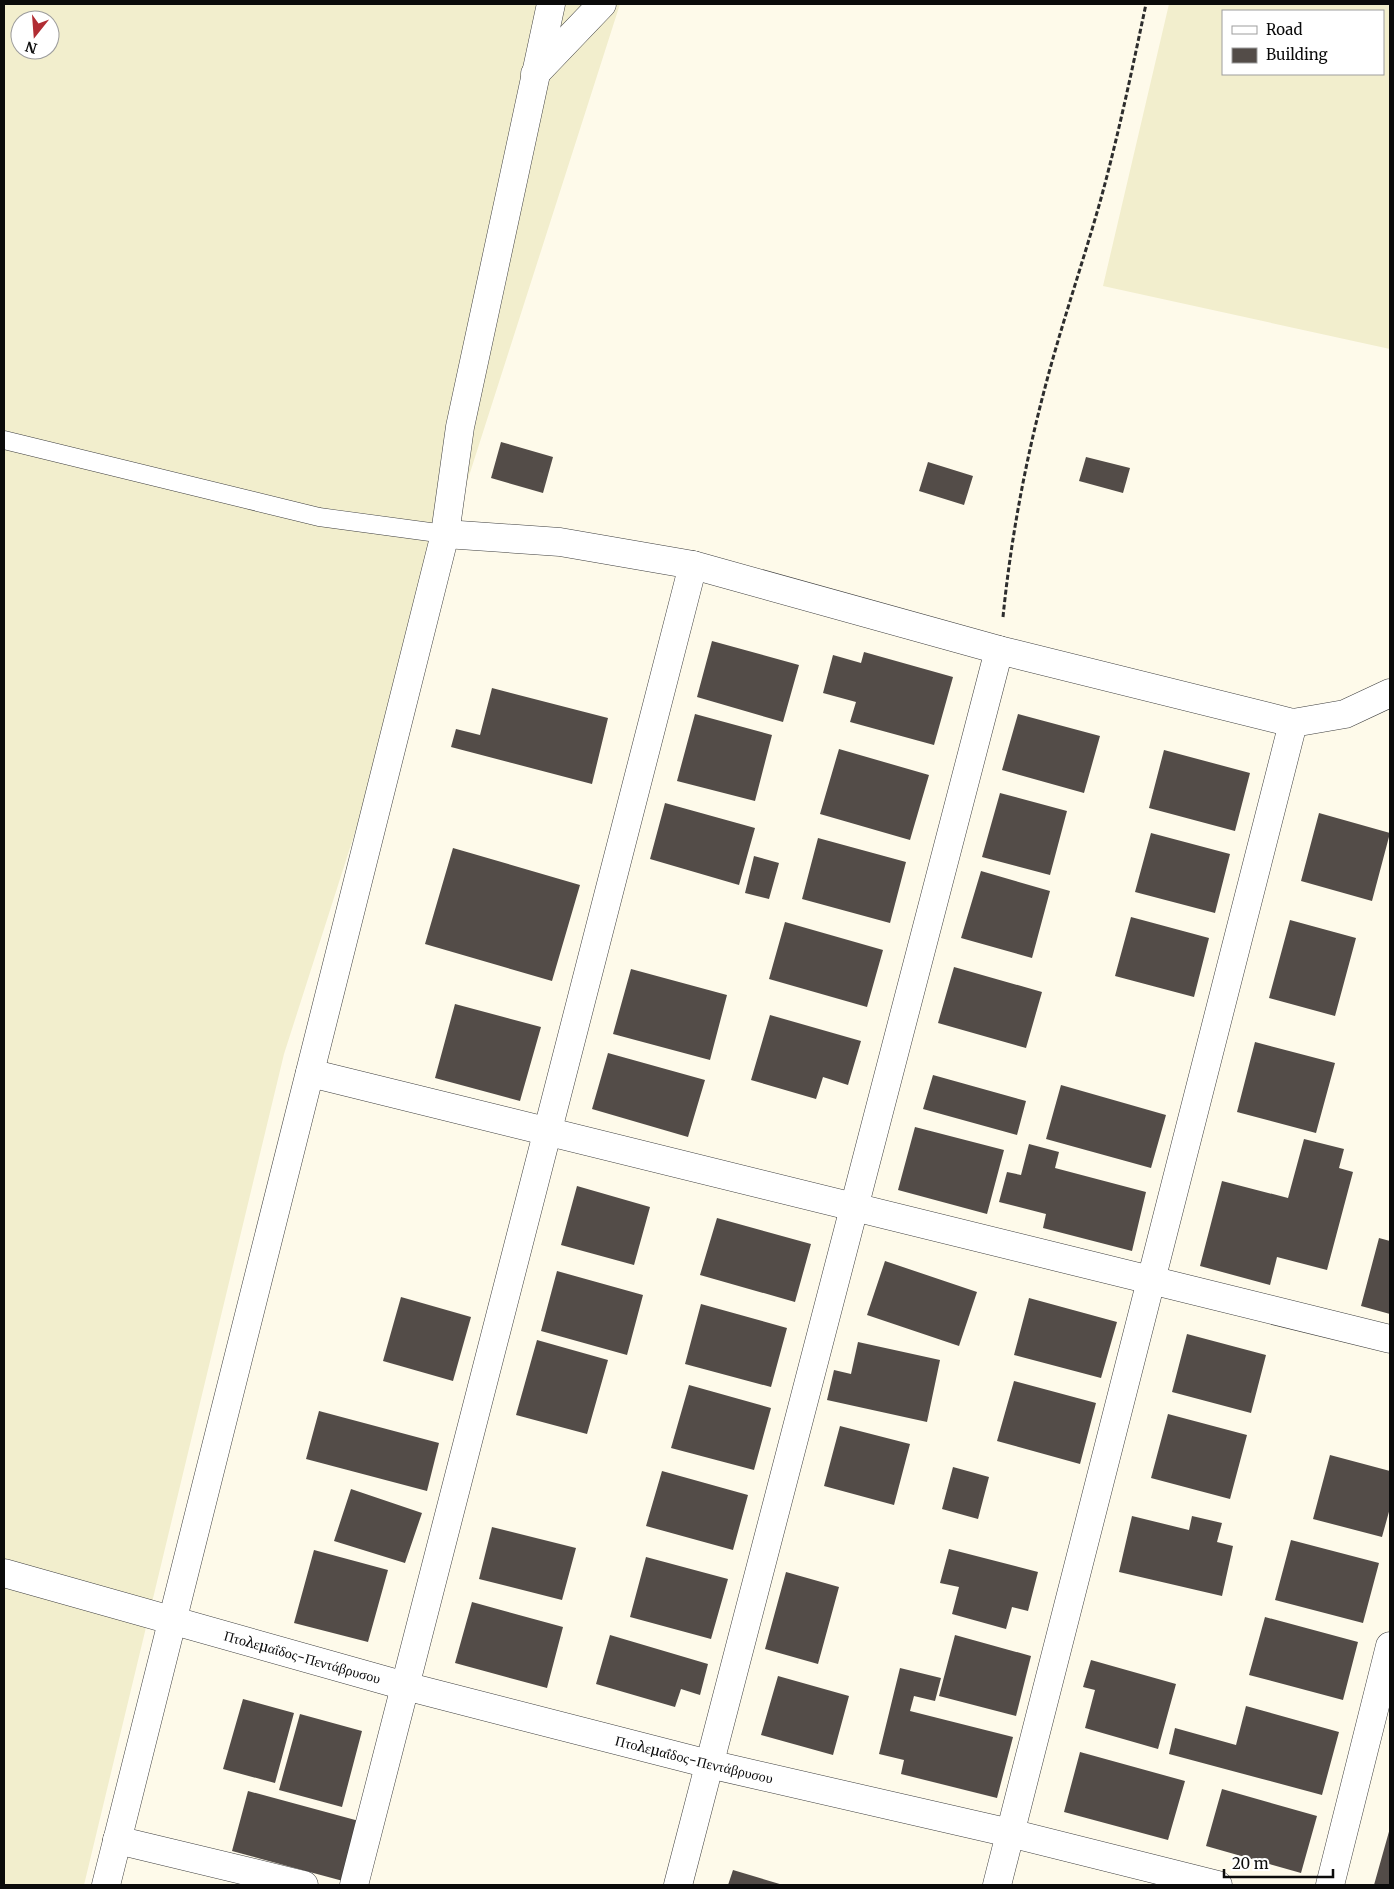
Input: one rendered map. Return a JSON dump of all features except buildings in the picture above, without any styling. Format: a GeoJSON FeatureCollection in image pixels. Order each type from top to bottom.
{"type":"FeatureCollection","features":[{"type":"Feature","properties":{"kind":"street"},"geometry":{"type":"LineString","coordinates":[[106,1885],[445,534],[460,427],[551,4]]}},
{"type":"Feature","properties":{"kind":"street"},"geometry":{"type":"LineString","coordinates":[[536,74],[602,4]]}},
{"type":"Feature","properties":{"kind":"street"},"geometry":{"type":"LineString","coordinates":[[445,534],[560,542],[694,565],[999,650],[1293,723],[1345,714],[1390,693]]}},
{"type":"Feature","properties":{"kind":"street"},"geometry":{"type":"LineString","coordinates":[[354,1885],[694,565]]}},
{"type":"Feature","properties":{"kind":"street"},"geometry":{"type":"LineString","coordinates":[[678,1885],[999,650]]}},
{"type":"Feature","properties":{"kind":"street"},"geometry":{"type":"LineString","coordinates":[[997,1885],[1293,723]]}},
{"type":"Feature","properties":{"kind":"street"},"geometry":{"type":"LineString","coordinates":[[310,1073],[1390,1340]]}},
{"type":"Feature","properties":{"kind":"street","name":"Πτολεμαΐδος-Πεντάβρυσου"},"geometry":{"type":"LineString","coordinates":[[4,1573],[405,1686],[709,1764],[1010,1833],[1218,1885]]}},
{"type":"Feature","properties":{"kind":"street"},"geometry":{"type":"LineString","coordinates":[[1330,1885],[1390,1646]]}},
{"type":"Feature","properties":{"kind":"street"},"geometry":{"type":"LineString","coordinates":[[117,1840],[304,1885]]}},
{"type":"Feature","properties":{"kind":"lane"},"geometry":{"type":"LineString","coordinates":[[4,440],[320,517],[445,534]]}},
{"type":"Feature","properties":{"kind":"path"},"geometry":{"type":"LineString","coordinates":[[999,650],[1009,563],[1031,445],[1047,379],[1100,202],[1127,94],[1146,4]]}},
{"type":"Feature","properties":{"kind":"shaded area"},"geometry":{"type":"Polygon","coordinates":[[[4,4],[620,4],[284,1054],[84,1885],[4,1885],[4,4]]]}},
{"type":"Feature","properties":{"kind":"shaded area"},"geometry":{"type":"Polygon","coordinates":[[[1169,4],[1390,4],[1390,349],[1103,286],[1169,4]]]}}]}
